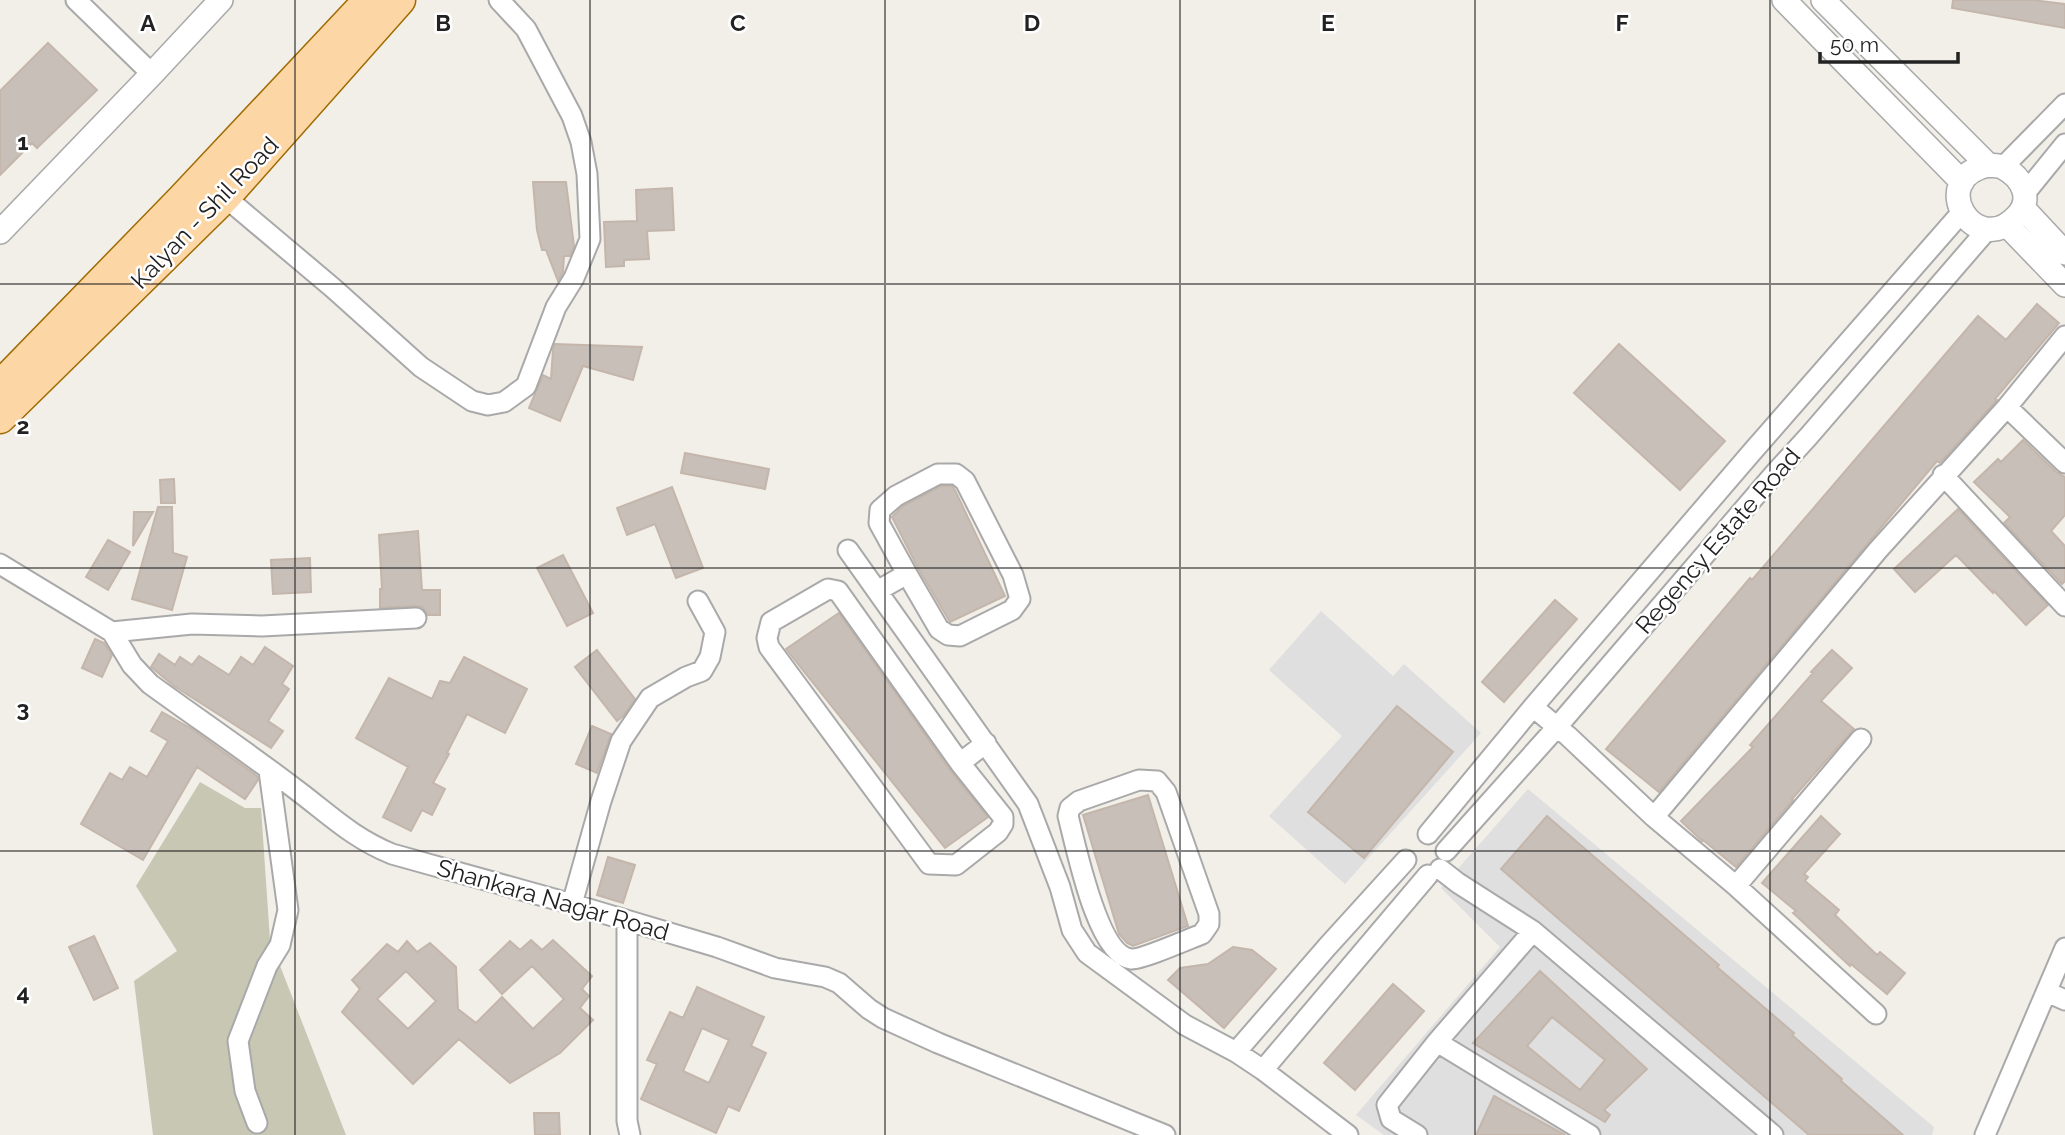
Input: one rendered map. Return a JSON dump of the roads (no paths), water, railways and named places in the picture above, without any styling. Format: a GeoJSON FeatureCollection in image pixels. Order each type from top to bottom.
{"type":"FeatureCollection","features":[{"type":"Feature","properties":{"kind":"main road","name":"Kalyan - Shil Road"},"geometry":{"type":"LineString","coordinates":[[0,386],[181,200],[369,0]]}},
{"type":"Feature","properties":{"kind":"main road","name":"Kalyan - Shil Road"},"geometry":{"type":"LineString","coordinates":[[0,418],[225,197],[400,0]]}},
{"type":"Feature","properties":{"kind":"street"},"geometry":{"type":"LineString","coordinates":[[76,0],[152,74]]}},
{"type":"Feature","properties":{"kind":"street"},"geometry":{"type":"LineString","coordinates":[[0,232],[221,0]]}},
{"type":"Feature","properties":{"kind":"street"},"geometry":{"type":"LineString","coordinates":[[225,197],[421,367],[472,401],[488,405],[504,402],[526,386],[556,307],[574,278],[590,239],[587,174],[581,142],[572,116],[526,29],[499,0]]}},
{"type":"Feature","properties":{"kind":"street"},"geometry":{"type":"LineString","coordinates":[[1784,0],[1962,182]]}},
{"type":"Feature","properties":{"kind":"street"},"geometry":{"type":"LineString","coordinates":[[1823,0],[1996,166],[2017,178],[2011,214],[2065,285]]}},
{"type":"Feature","properties":{"kind":"street"},"geometry":{"type":"LineString","coordinates":[[1848,67],[1871,48]]}},
{"type":"Feature","properties":{"kind":"street"},"geometry":{"type":"LineString","coordinates":[[2011,214],[1977,226],[1968,221],[1962,212],[1958,192],[1962,182],[1968,173],[1978,167],[1996,166],[2065,104]]}},
{"type":"Feature","properties":{"kind":"street","name":"Regency Estate Road"},"geometry":{"type":"LineString","coordinates":[[1263,1070],[1775,473],[2011,214],[2065,144]]}},
{"type":"Feature","properties":{"kind":"street","name":"Regency Estate Road"},"geometry":{"type":"LineString","coordinates":[[1428,834],[1532,707],[1962,212]]}},
{"type":"Feature","properties":{"kind":"street"},"geometry":{"type":"LineString","coordinates":[[2011,214],[2065,253]]}},
{"type":"Feature","properties":{"kind":"street"},"geometry":{"type":"LineString","coordinates":[[1654,817],[1878,550],[2007,407],[2065,336]]}},
{"type":"Feature","properties":{"kind":"street"},"geometry":{"type":"LineString","coordinates":[[2007,407],[2065,463]]}},
{"type":"Feature","properties":{"kind":"street"},"geometry":{"type":"LineString","coordinates":[[1752,452],[1775,473]]}},
{"type":"Feature","properties":{"kind":"street"},"geometry":{"type":"LineString","coordinates":[[938,474],[956,474],[965,481],[1013,575],[1020,598],[1012,610],[960,636],[947,635],[939,629],[907,574],[879,523],[880,510],[896,496],[938,474]]}},
{"type":"Feature","properties":{"kind":"street"},"geometry":{"type":"LineString","coordinates":[[1943,475],[2065,606]]}},
{"type":"Feature","properties":{"kind":"street"},"geometry":{"type":"LineString","coordinates":[[848,550],[1028,804],[1060,887],[1072,930],[1087,953],[1185,1025],[1263,1070],[1348,1135]]}},
{"type":"Feature","properties":{"kind":"street","name":"Shankara Nagar Road"},"geometry":{"type":"LineString","coordinates":[[0,564],[112,632],[132,665],[150,684],[371,846],[718,947],[775,968],[825,977],[839,983],[883,1018],[1125,1127],[1165,1135]]}},
{"type":"Feature","properties":{"kind":"street"},"geometry":{"type":"LineString","coordinates":[[877,591],[907,574]]}},
{"type":"Feature","properties":{"kind":"street"},"geometry":{"type":"LineString","coordinates":[[828,589],[838,591],[960,763],[1003,817],[1003,824],[998,832],[956,865],[929,864],[769,647],[767,638],[771,622],[828,589]]}},
{"type":"Feature","properties":{"kind":"street"},"geometry":{"type":"LineString","coordinates":[[572,904],[597,812],[621,741],[650,698],[702,671],[710,657],[715,632],[698,601]]}},
{"type":"Feature","properties":{"kind":"street"},"geometry":{"type":"LineString","coordinates":[[112,632],[192,624],[262,626],[416,618]]}},
{"type":"Feature","properties":{"kind":"street"},"geometry":{"type":"LineString","coordinates":[[1532,707],[1654,817],[1737,887],[1876,1014]]}},
{"type":"Feature","properties":{"kind":"street"},"geometry":{"type":"LineString","coordinates":[[1737,887],[1861,738]]}},
{"type":"Feature","properties":{"kind":"street"},"geometry":{"type":"LineString","coordinates":[[960,763],[986,743]]}},
{"type":"Feature","properties":{"kind":"street"},"geometry":{"type":"LineString","coordinates":[[257,1124],[245,1091],[238,1041],[267,966],[280,945],[288,910],[269,771]]}},
{"type":"Feature","properties":{"kind":"street"},"geometry":{"type":"LineString","coordinates":[[1139,780],[1157,781],[1166,792],[1209,914],[1209,924],[1202,934],[1163,949],[1132,959],[1120,955],[1108,943],[1096,917],[1086,879],[1068,816],[1070,808],[1079,801],[1139,780]]}},
{"type":"Feature","properties":{"kind":"street"},"geometry":{"type":"LineString","coordinates":[[1428,834],[1440,839],[1438,865],[1415,871],[1406,860],[1411,841],[1428,834]]}},
{"type":"Feature","properties":{"kind":"street"},"geometry":{"type":"LineString","coordinates":[[1236,1052],[1406,860]]}},
{"type":"Feature","properties":{"kind":"street"},"geometry":{"type":"LineString","coordinates":[[1438,865],[1458,883],[1533,931],[1773,1135]]}},
{"type":"Feature","properties":{"kind":"street"},"geometry":{"type":"LineString","coordinates":[[1060,887],[1086,879]]}},
{"type":"Feature","properties":{"kind":"street"},"geometry":{"type":"LineString","coordinates":[[627,921],[627,1121],[630,1135]]}},
{"type":"Feature","properties":{"kind":"street"},"geometry":{"type":"LineString","coordinates":[[1417,1135],[1391,1119],[1387,1105],[1437,1042],[1533,931]]}},
{"type":"Feature","properties":{"kind":"street"},"geometry":{"type":"LineString","coordinates":[[1985,1135],[2065,948]]}},
{"type":"Feature","properties":{"kind":"street"},"geometry":{"type":"LineString","coordinates":[[2046,992],[2065,1000]]}},
{"type":"Feature","properties":{"kind":"street"},"geometry":{"type":"LineString","coordinates":[[1437,1042],[1590,1135]]}}]}
